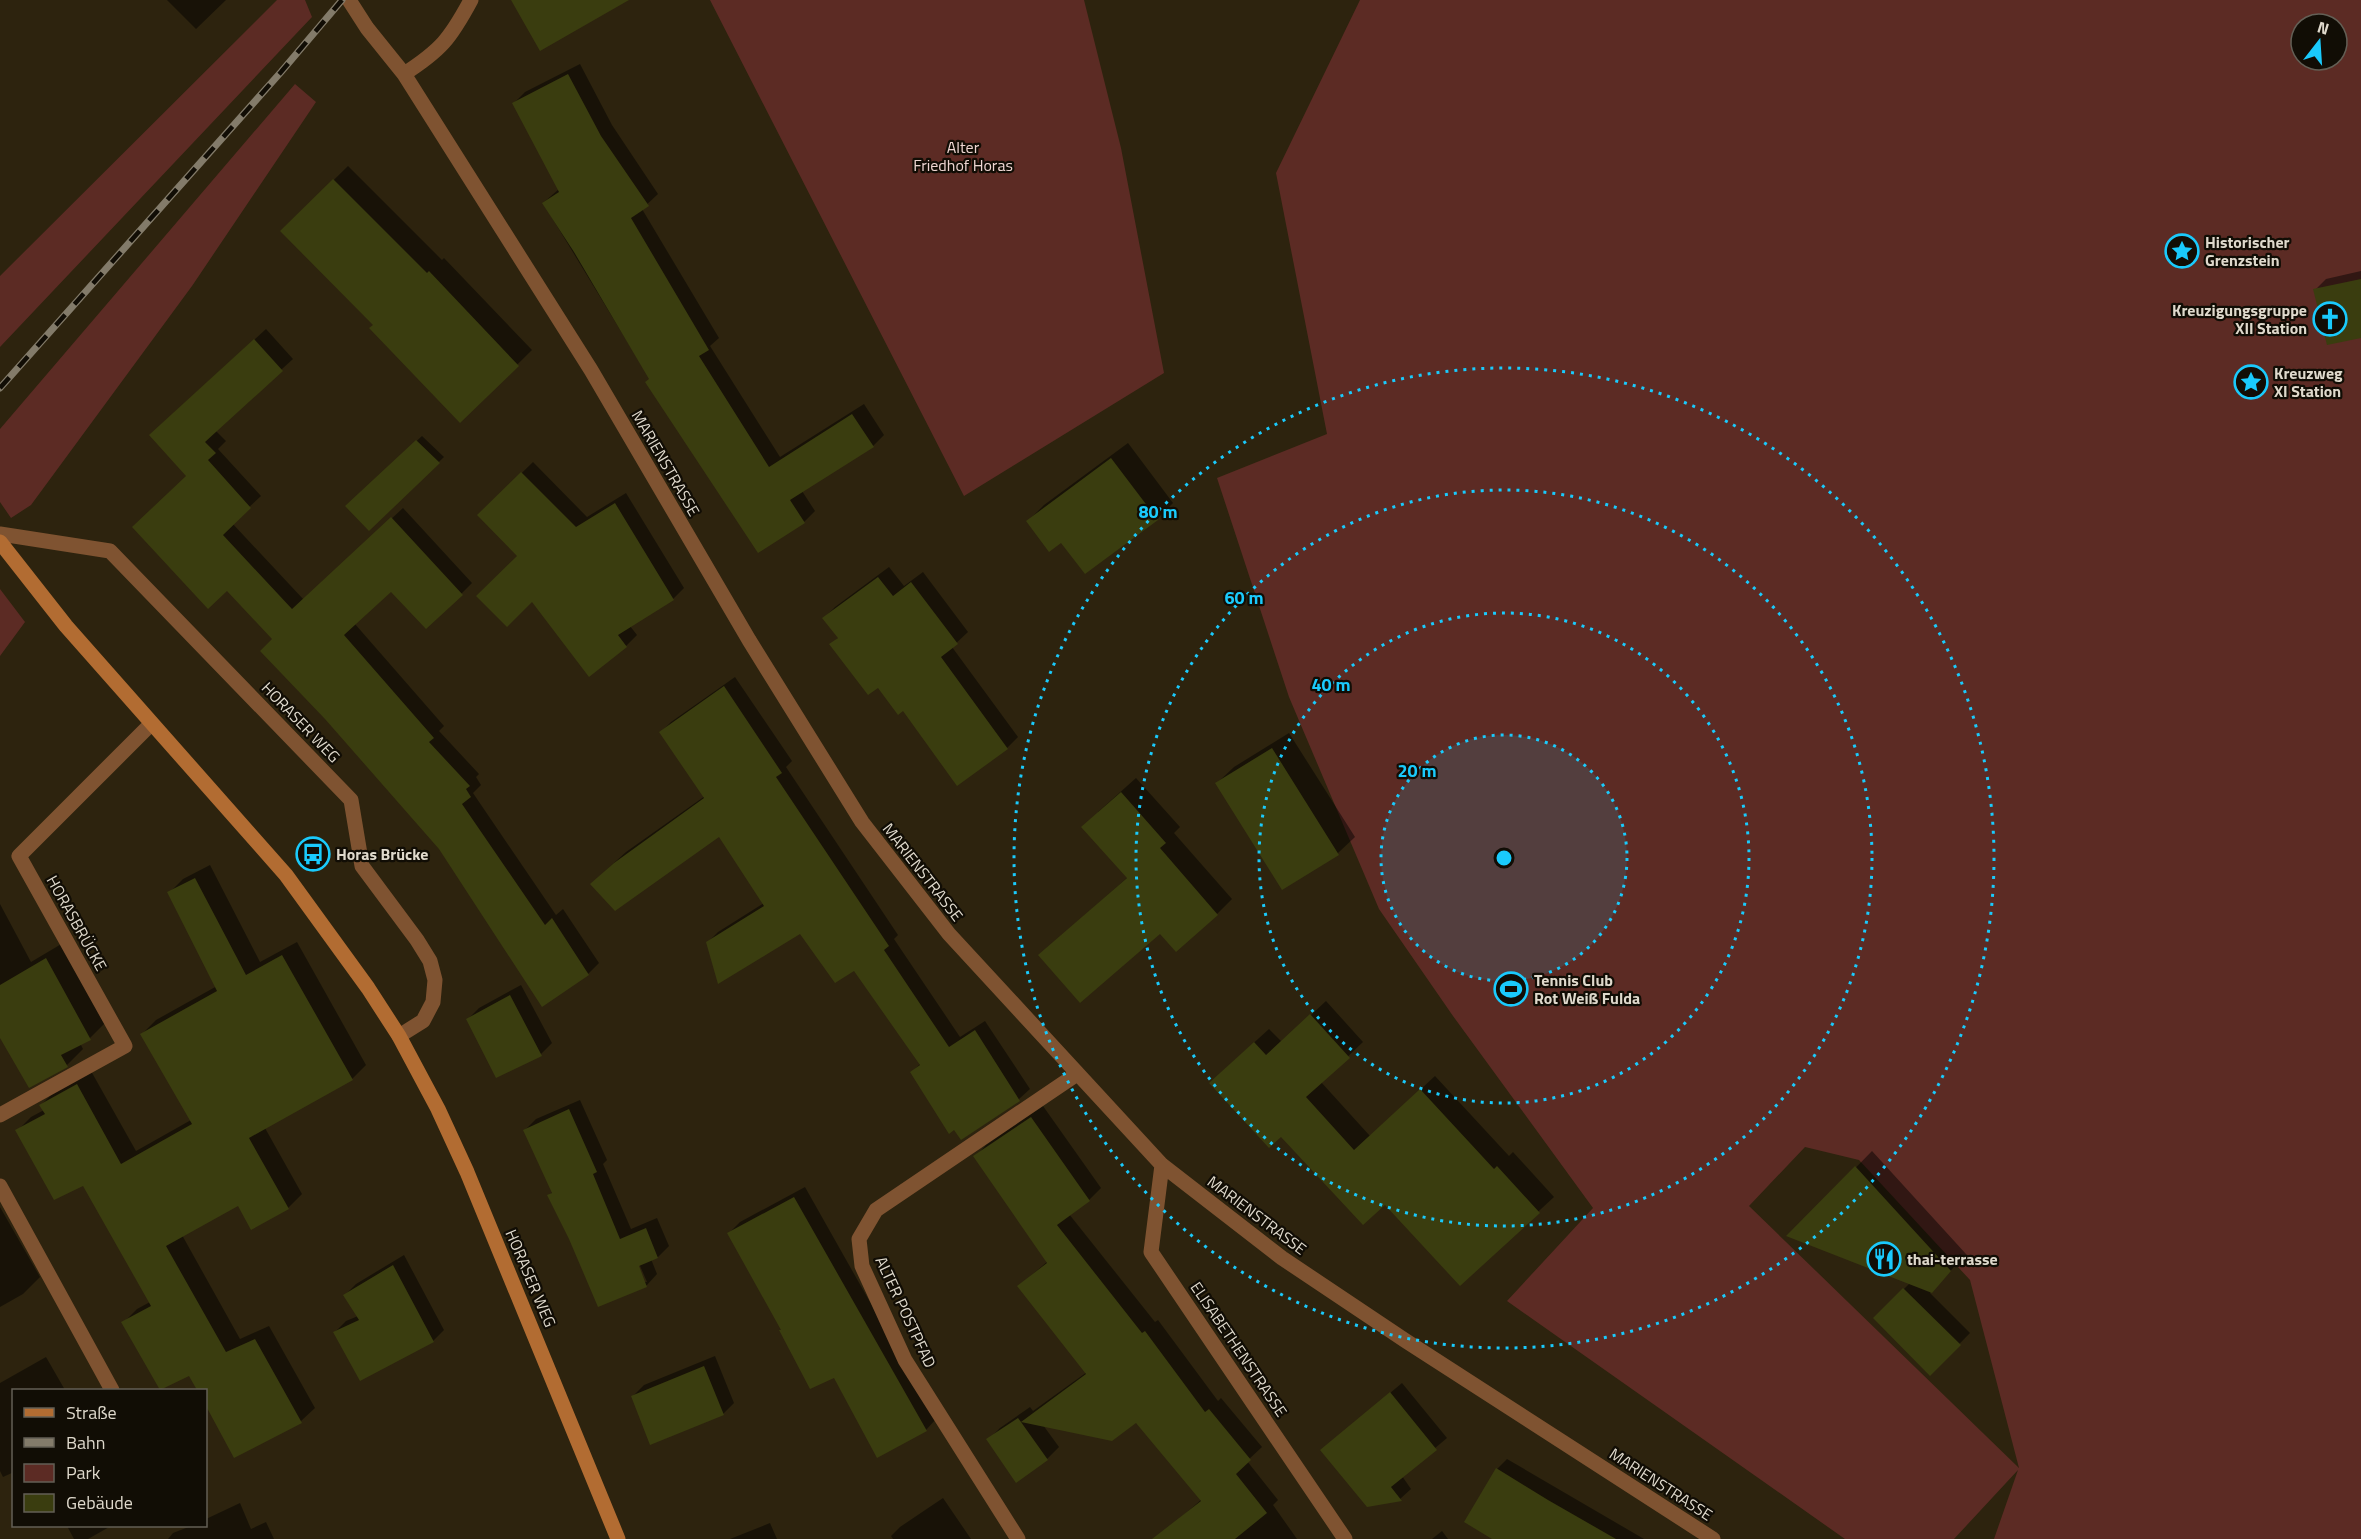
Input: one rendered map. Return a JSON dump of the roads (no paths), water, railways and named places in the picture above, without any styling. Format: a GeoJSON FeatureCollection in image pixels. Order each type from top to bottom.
{"type":"FeatureCollection","features":[{"type":"Feature","properties":{"kind":"main road","name":"HORASER WEG"},"geometry":{"type":"LineString","coordinates":[[0,542],[66,626],[286,874],[361,978],[399,1036],[438,1109],[467,1172],[618,1539]]}},
{"type":"Feature","properties":{"kind":"street","name":"MARIENSTRASSE"},"geometry":{"type":"LineString","coordinates":[[350,0],[367,28],[404,74],[591,370],[749,640],[861,822],[949,934],[1162,1165],[1282,1258],[1406,1341],[1713,1539]]}},
{"type":"Feature","properties":{"kind":"street"},"geometry":{"type":"LineString","coordinates":[[404,74],[444,45],[471,0]]}},
{"type":"Feature","properties":{"kind":"street","name":"HORASER WEG"},"geometry":{"type":"LineString","coordinates":[[0,534],[110,551],[351,800],[362,866],[417,940],[430,961],[435,980],[433,1002],[423,1021],[399,1036]]}},
{"type":"Feature","properties":{"kind":"street","name":"HORASBRÜCKE"},"geometry":{"type":"LineString","coordinates":[[0,1115],[125,1046],[19,856],[151,724]]}},
{"type":"Feature","properties":{"kind":"street","name":"ALTER POSTPFAD"},"geometry":{"type":"LineString","coordinates":[[1018,1539],[905,1360],[862,1266],[859,1239],[876,1210],[1077,1074]]}},
{"type":"Feature","properties":{"kind":"street","name":"ELISABETHENSTRASSE"},"geometry":{"type":"LineString","coordinates":[[1162,1165],[1151,1252],[1345,1539]]}},
{"type":"Feature","properties":{"kind":"street"},"geometry":{"type":"LineString","coordinates":[[0,1186],[111,1389]]}},
{"type":"Feature","properties":{"kind":"railway"},"geometry":{"type":"LineString","coordinates":[[0,388],[281,72],[342,0]]}},
{"type":"Feature","properties":{"kind":"place","name":"Historischer Grenzstein"},"geometry":{"type":"Point","coordinates":[2182,251]}},
{"type":"Feature","properties":{"kind":"place","name":"Kreuzigungsgruppe XII Station"},"geometry":{"type":"Point","coordinates":[2330,319]}},
{"type":"Feature","properties":{"kind":"place","name":"Kreuzweg XI Station"},"geometry":{"type":"Point","coordinates":[2251,382]}},
{"type":"Feature","properties":{"kind":"place","name":"Horas Brücke"},"geometry":{"type":"Point","coordinates":[313,854]}},
{"type":"Feature","properties":{"kind":"place","name":"Tennis Club Rot Weiß Fulda"},"geometry":{"type":"Point","coordinates":[1511,989]}},
{"type":"Feature","properties":{"kind":"place","name":"thai-terrasse"},"geometry":{"type":"Point","coordinates":[1884,1259]}},
{"type":"Feature","properties":{"kind":"park label","name":"Alter Friedhof Horas"},"geometry":{"type":"Point","coordinates":[963,156]}}]}
